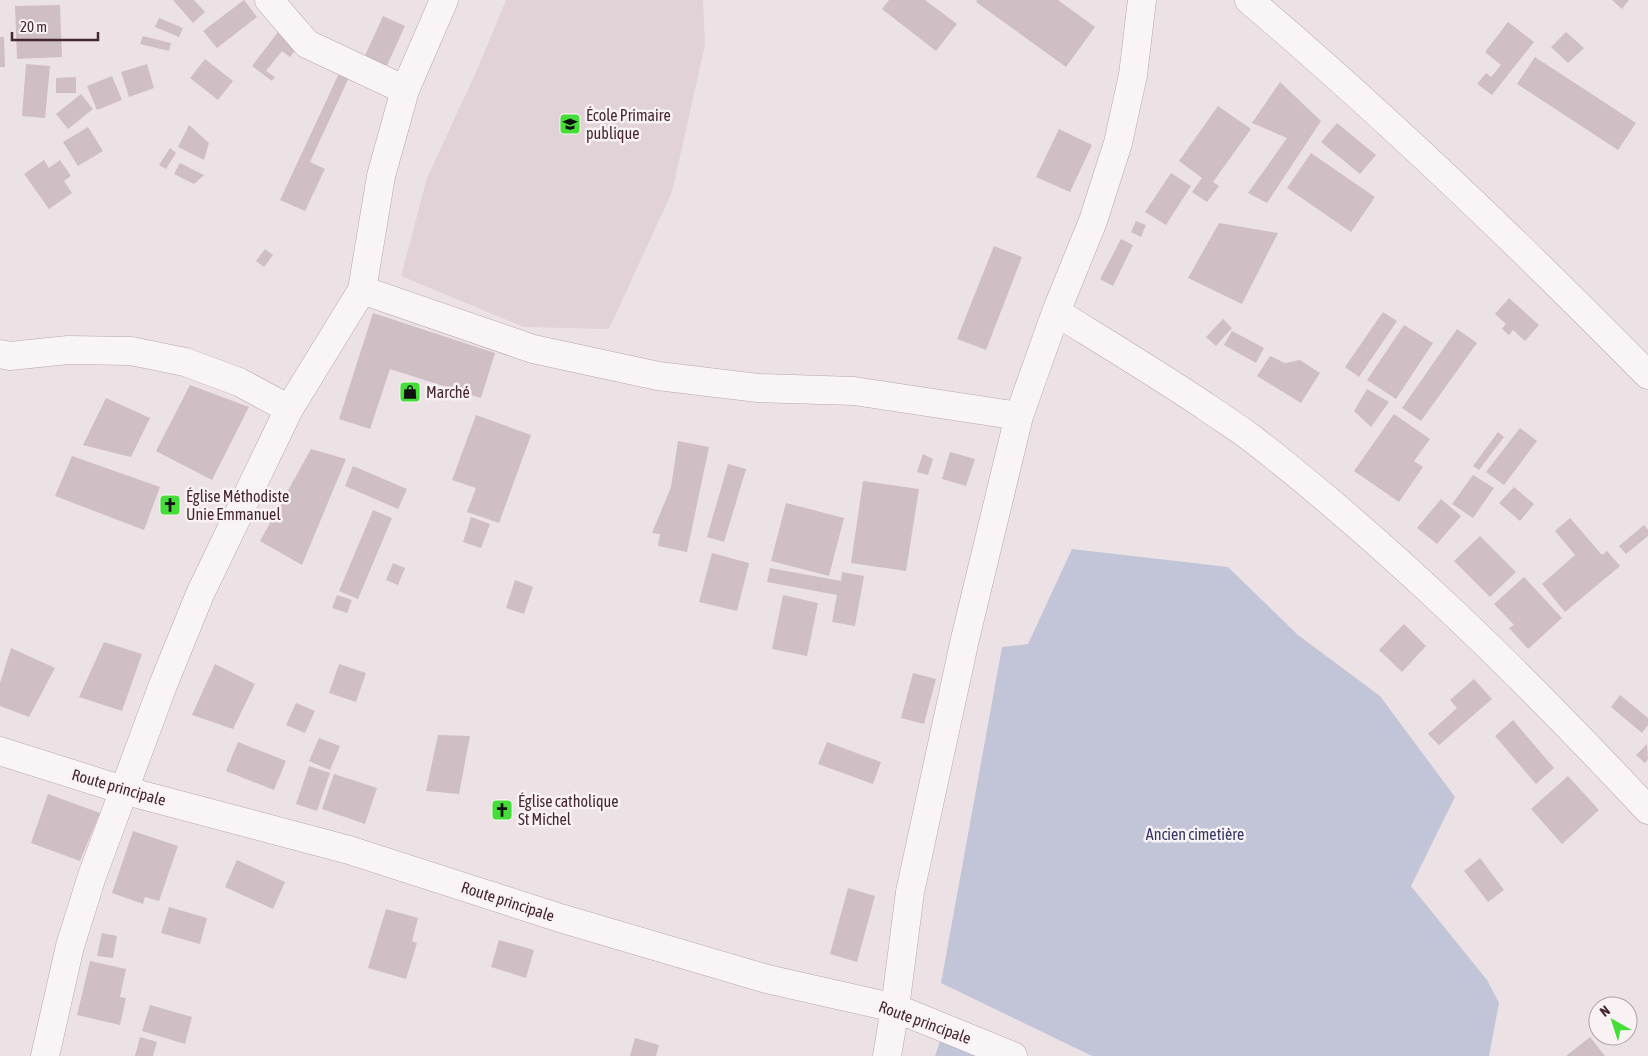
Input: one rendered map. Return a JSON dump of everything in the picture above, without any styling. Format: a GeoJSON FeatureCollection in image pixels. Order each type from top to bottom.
{"type":"FeatureCollection","features":[{"type":"Feature","properties":{"kind":"street"},"geometry":{"type":"LineString","coordinates":[[269,0],[307,44],[405,90]]}},
{"type":"Feature","properties":{"kind":"street"},"geometry":{"type":"LineString","coordinates":[[45,1056],[70,946],[92,876],[123,790],[200,594],[289,409],[362,290],[381,176],[405,90],[444,0]]}},
{"type":"Feature","properties":{"kind":"street"},"geometry":{"type":"LineString","coordinates":[[887,1056],[896,1008],[910,892],[965,639],[1019,416],[1056,312],[1093,221],[1118,143],[1133,75],[1142,0]]}},
{"type":"Feature","properties":{"kind":"street"},"geometry":{"type":"LineString","coordinates":[[1249,0],[1318,58],[1445,174],[1648,375]]}},
{"type":"Feature","properties":{"kind":"street"},"geometry":{"type":"LineString","coordinates":[[362,290],[533,349],[658,376],[758,388],[854,392],[1019,416]]}},
{"type":"Feature","properties":{"kind":"street"},"geometry":{"type":"LineString","coordinates":[[1056,312],[1162,377],[1248,436],[1314,489],[1394,559],[1485,643],[1585,743],[1648,810]]}},
{"type":"Feature","properties":{"kind":"street"},"geometry":{"type":"LineString","coordinates":[[0,354],[10,356],[68,350],[131,351],[186,362],[230,378],[289,409]]}},
{"type":"Feature","properties":{"kind":"street","name":"Route principale"},"geometry":{"type":"LineString","coordinates":[[0,751],[123,790],[349,850],[560,918],[767,979],[896,1008],[1013,1056]]}},
{"type":"Feature","properties":{"kind":"shaded area","name":"École Primaire publique"},"geometry":{"type":"Polygon","coordinates":[[[506,0],[703,0],[705,45],[672,192],[609,329],[524,327],[401,276],[427,178],[477,70],[506,0]]]}},
{"type":"Feature","properties":{"kind":"green space","name":"Ancien cimetière"},"geometry":{"type":"Polygon","coordinates":[[[1072,549],[1228,567],[1298,635],[1380,696],[1455,797],[1411,886],[1487,980],[1499,1003],[1489,1056],[1092,1056],[941,983],[1002,647],[1028,644],[1072,549]]]}},
{"type":"Feature","properties":{"kind":"green space"},"geometry":{"type":"Polygon","coordinates":[[[941,1038],[979,1056],[935,1056],[941,1038]]]}},
{"type":"Feature","properties":{"kind":"building"},"geometry":{"type":"Polygon","coordinates":[[[173,0],[194,0],[205,12],[193,23],[173,0]]]}},
{"type":"Feature","properties":{"kind":"building"},"geometry":{"type":"Polygon","coordinates":[[[244,0],[257,17],[217,48],[203,31],[244,0]]]}},
{"type":"Feature","properties":{"kind":"building"},"geometry":{"type":"Polygon","coordinates":[[[889,0],[925,0],[957,24],[936,51],[882,9],[889,0]]]}},
{"type":"Feature","properties":{"kind":"building"},"geometry":{"type":"Polygon","coordinates":[[[977,0],[1058,0],[1095,27],[1066,67],[976,2],[977,0]]]}},
{"type":"Feature","properties":{"kind":"building"},"geometry":{"type":"Polygon","coordinates":[[[1612,0],[1629,0],[1622,9],[1612,0]]]}},
{"type":"Feature","properties":{"kind":"building"},"geometry":{"type":"Polygon","coordinates":[[[60,5],[62,57],[17,59],[15,6],[60,5]]]}},
{"type":"Feature","properties":{"kind":"building"},"geometry":{"type":"Polygon","coordinates":[[[383,16],[405,26],[385,70],[363,60],[383,16]]]}},
{"type":"Feature","properties":{"kind":"building"},"geometry":{"type":"Polygon","coordinates":[[[159,18],[183,28],[179,37],[155,27],[159,18]]]}},
{"type":"Feature","properties":{"kind":"building"},"geometry":{"type":"Polygon","coordinates":[[[1508,22],[1534,42],[1492,95],[1477,84],[1486,73],[1491,77],[1501,65],[1485,52],[1508,22]]]}},
{"type":"Feature","properties":{"kind":"building"},"geometry":{"type":"Polygon","coordinates":[[[278,32],[298,47],[290,57],[282,51],[266,71],[275,77],[272,81],[252,66],[278,32]]]}},
{"type":"Feature","properties":{"kind":"building"},"geometry":{"type":"Polygon","coordinates":[[[1566,32],[1584,48],[1568,63],[1551,47],[1566,32]]]}},
{"type":"Feature","properties":{"kind":"building"},"geometry":{"type":"Polygon","coordinates":[[[143,36],[171,43],[169,51],[140,44],[143,36]]]}},
{"type":"Feature","properties":{"kind":"building"},"geometry":{"type":"Polygon","coordinates":[[[0,37],[4,37],[5,67],[0,67],[0,37]]]}},
{"type":"Feature","properties":{"kind":"building"},"geometry":{"type":"Polygon","coordinates":[[[1535,57],[1636,123],[1618,150],[1517,84],[1535,57]]]}},
{"type":"Feature","properties":{"kind":"building"},"geometry":{"type":"Polygon","coordinates":[[[205,59],[233,81],[218,100],[190,78],[205,59]]]}},
{"type":"Feature","properties":{"kind":"building"},"geometry":{"type":"Polygon","coordinates":[[[26,64],[50,66],[45,118],[22,116],[26,64]]]}},
{"type":"Feature","properties":{"kind":"building"},"geometry":{"type":"Polygon","coordinates":[[[147,64],[154,88],[129,97],[121,72],[147,64]]]}},
{"type":"Feature","properties":{"kind":"building"},"geometry":{"type":"Polygon","coordinates":[[[341,69],[351,73],[310,162],[325,169],[305,211],[280,200],[341,69]]]}},
{"type":"Feature","properties":{"kind":"building"},"geometry":{"type":"Polygon","coordinates":[[[112,76],[122,100],[97,110],[87,86],[112,76]]]}},
{"type":"Feature","properties":{"kind":"building"},"geometry":{"type":"Polygon","coordinates":[[[76,77],[76,93],[56,93],[56,78],[76,77]]]}},
{"type":"Feature","properties":{"kind":"building"},"geometry":{"type":"Polygon","coordinates":[[[1280,82],[1321,121],[1267,203],[1248,193],[1287,138],[1252,123],[1280,82]]]}},
{"type":"Feature","properties":{"kind":"building"},"geometry":{"type":"Polygon","coordinates":[[[81,94],[93,109],[68,129],[56,114],[81,94]]]}},
{"type":"Feature","properties":{"kind":"building"},"geometry":{"type":"Polygon","coordinates":[[[1218,106],[1251,129],[1213,182],[1219,186],[1207,202],[1192,192],[1202,178],[1179,161],[1218,106]]]}},
{"type":"Feature","properties":{"kind":"building"},"geometry":{"type":"Polygon","coordinates":[[[1337,123],[1376,155],[1360,174],[1321,142],[1337,123]]]}},
{"type":"Feature","properties":{"kind":"building"},"geometry":{"type":"Polygon","coordinates":[[[189,125],[209,143],[204,160],[178,147],[189,125]]]}},
{"type":"Feature","properties":{"kind":"building"},"geometry":{"type":"Polygon","coordinates":[[[88,127],[103,151],[78,166],[63,142],[88,127]]]}},
{"type":"Feature","properties":{"kind":"building"},"geometry":{"type":"Polygon","coordinates":[[[1059,129],[1092,145],[1070,192],[1036,177],[1059,129]]]}},
{"type":"Feature","properties":{"kind":"building"},"geometry":{"type":"Polygon","coordinates":[[[170,148],[176,153],[166,169],[159,165],[170,148]]]}},
{"type":"Feature","properties":{"kind":"building"},"geometry":{"type":"Polygon","coordinates":[[[1311,153],[1375,197],[1351,232],[1287,188],[1311,153]]]}},
{"type":"Feature","properties":{"kind":"building"},"geometry":{"type":"Polygon","coordinates":[[[44,160],[49,168],[60,160],[71,176],[64,181],[72,193],[49,209],[24,174],[44,160]]]}},
{"type":"Feature","properties":{"kind":"building"},"geometry":{"type":"Polygon","coordinates":[[[180,163],[204,175],[194,184],[174,174],[180,163]]]}},
{"type":"Feature","properties":{"kind":"building"},"geometry":{"type":"Polygon","coordinates":[[[1171,173],[1191,186],[1166,225],[1145,212],[1171,173]]]}},
{"type":"Feature","properties":{"kind":"building"},"geometry":{"type":"Polygon","coordinates":[[[1136,221],[1146,225],[1141,237],[1131,232],[1136,221]]]}},
{"type":"Feature","properties":{"kind":"building"},"geometry":{"type":"Polygon","coordinates":[[[1219,223],[1278,233],[1242,304],[1188,278],[1219,223]]]}},
{"type":"Feature","properties":{"kind":"building"},"geometry":{"type":"Polygon","coordinates":[[[1121,239],[1133,245],[1113,286],[1100,279],[1121,239]]]}},
{"type":"Feature","properties":{"kind":"building"},"geometry":{"type":"Polygon","coordinates":[[[994,246],[1022,257],[986,350],[957,339],[994,246]]]}},
{"type":"Feature","properties":{"kind":"building"},"geometry":{"type":"Polygon","coordinates":[[[265,249],[273,255],[264,267],[256,261],[265,249]]]}},
{"type":"Feature","properties":{"kind":"building"},"geometry":{"type":"Polygon","coordinates":[[[1509,298],[1539,325],[1525,341],[1513,330],[1509,335],[1502,329],[1506,324],[1495,314],[1509,298]]]}},
{"type":"Feature","properties":{"kind":"building"},"geometry":{"type":"Polygon","coordinates":[[[1383,312],[1397,321],[1359,377],[1345,367],[1383,312]]]}},
{"type":"Feature","properties":{"kind":"building"},"geometry":{"type":"Polygon","coordinates":[[[373,313],[495,353],[481,398],[390,369],[370,429],[339,419],[373,313]]]}},
{"type":"Feature","properties":{"kind":"building"},"geometry":{"type":"Polygon","coordinates":[[[1223,319],[1232,328],[1216,346],[1206,337],[1223,319]]]}},
{"type":"Feature","properties":{"kind":"building"},"geometry":{"type":"Polygon","coordinates":[[[1404,325],[1433,343],[1396,399],[1367,380],[1404,325]]]}},
{"type":"Feature","properties":{"kind":"building"},"geometry":{"type":"Polygon","coordinates":[[[1457,329],[1477,343],[1421,421],[1402,408],[1457,329]]]}},
{"type":"Feature","properties":{"kind":"building"},"geometry":{"type":"Polygon","coordinates":[[[1232,331],[1264,348],[1256,363],[1224,345],[1232,331]]]}},
{"type":"Feature","properties":{"kind":"building"},"geometry":{"type":"Polygon","coordinates":[[[1270,356],[1285,363],[1300,360],[1320,373],[1301,403],[1257,376],[1270,356]]]}},
{"type":"Feature","properties":{"kind":"building"},"geometry":{"type":"Polygon","coordinates":[[[190,385],[249,407],[212,480],[156,451],[190,385]]]}},
{"type":"Feature","properties":{"kind":"building"},"geometry":{"type":"Polygon","coordinates":[[[1367,389],[1389,402],[1371,427],[1354,411],[1367,389]]]}},
{"type":"Feature","properties":{"kind":"building"},"geometry":{"type":"Polygon","coordinates":[[[106,398],[150,418],[131,457],[83,445],[106,398]]]}},
{"type":"Feature","properties":{"kind":"building"},"geometry":{"type":"Polygon","coordinates":[[[1394,414],[1430,439],[1414,461],[1423,467],[1399,502],[1354,471],[1394,414]]]}},
{"type":"Feature","properties":{"kind":"building"},"geometry":{"type":"Polygon","coordinates":[[[476,415],[531,435],[499,523],[467,512],[476,488],[452,480],[476,415]]]}},
{"type":"Feature","properties":{"kind":"building"},"geometry":{"type":"Polygon","coordinates":[[[1520,428],[1537,441],[1504,485],[1486,472],[1520,428]]]}},
{"type":"Feature","properties":{"kind":"building"},"geometry":{"type":"Polygon","coordinates":[[[1498,432],[1504,437],[1479,470],[1473,466],[1498,432]]]}},
{"type":"Feature","properties":{"kind":"building"},"geometry":{"type":"Polygon","coordinates":[[[678,441],[709,447],[687,552],[658,546],[660,534],[652,533],[671,487],[678,441]]]}},
{"type":"Feature","properties":{"kind":"building"},"geometry":{"type":"Polygon","coordinates":[[[311,449],[346,459],[302,565],[260,541],[311,449]]]}},
{"type":"Feature","properties":{"kind":"building"},"geometry":{"type":"Polygon","coordinates":[[[950,452],[975,459],[966,486],[942,479],[950,452]]]}},
{"type":"Feature","properties":{"kind":"building"},"geometry":{"type":"Polygon","coordinates":[[[923,454],[933,459],[928,475],[917,472],[923,454]]]}},
{"type":"Feature","properties":{"kind":"building"},"geometry":{"type":"Polygon","coordinates":[[[72,456],[160,487],[144,530],[55,496],[72,456]]]}},
{"type":"Feature","properties":{"kind":"building"},"geometry":{"type":"Polygon","coordinates":[[[728,464],[746,469],[724,542],[707,537],[728,464]]]}},
{"type":"Feature","properties":{"kind":"building"},"geometry":{"type":"Polygon","coordinates":[[[353,466],[407,489],[398,509],[345,486],[353,466]]]}},
{"type":"Feature","properties":{"kind":"building"},"geometry":{"type":"Polygon","coordinates":[[[1473,475],[1494,488],[1473,518],[1452,504],[1473,475]]]}},
{"type":"Feature","properties":{"kind":"building"},"geometry":{"type":"Polygon","coordinates":[[[863,481],[919,489],[906,571],[851,563],[863,481]]]}},
{"type":"Feature","properties":{"kind":"building"},"geometry":{"type":"Polygon","coordinates":[[[1514,487],[1534,504],[1520,521],[1499,503],[1514,487]]]}},
{"type":"Feature","properties":{"kind":"building"},"geometry":{"type":"Polygon","coordinates":[[[1441,499],[1461,516],[1437,544],[1417,528],[1441,499]]]}},
{"type":"Feature","properties":{"kind":"building"},"geometry":{"type":"Polygon","coordinates":[[[786,503],[844,518],[829,576],[771,561],[786,503]]]}},
{"type":"Feature","properties":{"kind":"building"},"geometry":{"type":"Polygon","coordinates":[[[373,510],[392,518],[358,599],[339,591],[373,510]]]}},
{"type":"Feature","properties":{"kind":"building"},"geometry":{"type":"Polygon","coordinates":[[[471,517],[490,524],[481,548],[463,542],[471,517]]]}},
{"type":"Feature","properties":{"kind":"building"},"geometry":{"type":"Polygon","coordinates":[[[1570,518],[1602,555],[1607,551],[1620,566],[1565,612],[1542,584],[1575,555],[1555,531],[1570,518]]]}},
{"type":"Feature","properties":{"kind":"building"},"geometry":{"type":"Polygon","coordinates":[[[1644,525],[1648,530],[1648,536],[1626,554],[1619,546],[1644,525]]]}},
{"type":"Feature","properties":{"kind":"building"},"geometry":{"type":"Polygon","coordinates":[[[1480,536],[1516,572],[1490,597],[1454,561],[1480,536]]]}},
{"type":"Feature","properties":{"kind":"building"},"geometry":{"type":"Polygon","coordinates":[[[712,553],[749,563],[737,611],[699,602],[712,553]]]}},
{"type":"Feature","properties":{"kind":"building"},"geometry":{"type":"Polygon","coordinates":[[[393,563],[405,568],[398,585],[386,580],[393,563]]]}},
{"type":"Feature","properties":{"kind":"building"},"geometry":{"type":"Polygon","coordinates":[[[770,568],[841,581],[842,572],[864,576],[855,626],[832,622],[837,595],[767,582],[770,568]]]}},
{"type":"Feature","properties":{"kind":"building"},"geometry":{"type":"Polygon","coordinates":[[[1524,577],[1562,618],[1528,649],[1509,628],[1514,625],[1494,604],[1524,577]]]}},
{"type":"Feature","properties":{"kind":"building"},"geometry":{"type":"Polygon","coordinates":[[[515,580],[533,587],[524,614],[506,608],[515,580]]]}},
{"type":"Feature","properties":{"kind":"building"},"geometry":{"type":"Polygon","coordinates":[[[337,595],[352,600],[347,613],[332,608],[337,595]]]}},
{"type":"Feature","properties":{"kind":"building"},"geometry":{"type":"Polygon","coordinates":[[[783,595],[818,603],[807,656],[772,649],[783,595]]]}},
{"type":"Feature","properties":{"kind":"building"},"geometry":{"type":"Polygon","coordinates":[[[1404,624],[1426,646],[1402,672],[1379,650],[1404,624]]]}},
{"type":"Feature","properties":{"kind":"building"},"geometry":{"type":"Polygon","coordinates":[[[104,642],[142,654],[122,711],[79,697],[104,642]]]}},
{"type":"Feature","properties":{"kind":"building"},"geometry":{"type":"Polygon","coordinates":[[[11,648],[55,668],[29,717],[0,706],[0,683],[11,648]]]}},
{"type":"Feature","properties":{"kind":"building"},"geometry":{"type":"Polygon","coordinates":[[[215,664],[255,684],[233,729],[192,715],[215,664]]]}},
{"type":"Feature","properties":{"kind":"building"},"geometry":{"type":"Polygon","coordinates":[[[339,664],[366,673],[356,702],[329,693],[339,664]]]}},
{"type":"Feature","properties":{"kind":"building"},"geometry":{"type":"Polygon","coordinates":[[[913,673],[936,679],[924,724],[901,718],[913,673]]]}},
{"type":"Feature","properties":{"kind":"building"},"geometry":{"type":"Polygon","coordinates":[[[1474,679],[1492,699],[1439,745],[1428,734],[1457,708],[1450,700],[1474,679]]]}},
{"type":"Feature","properties":{"kind":"building"},"geometry":{"type":"Polygon","coordinates":[[[1620,695],[1648,718],[1648,725],[1642,733],[1611,707],[1620,695]]]}},
{"type":"Feature","properties":{"kind":"building"},"geometry":{"type":"Polygon","coordinates":[[[296,703],[315,711],[305,733],[286,725],[296,703]]]}},
{"type":"Feature","properties":{"kind":"building"},"geometry":{"type":"Polygon","coordinates":[[[1513,720],[1554,768],[1536,784],[1495,736],[1513,720]]]}},
{"type":"Feature","properties":{"kind":"building"},"geometry":{"type":"Polygon","coordinates":[[[438,735],[470,736],[459,794],[426,791],[438,735]]]}},
{"type":"Feature","properties":{"kind":"building"},"geometry":{"type":"Polygon","coordinates":[[[319,738],[340,746],[330,770],[309,761],[319,738]]]}},
{"type":"Feature","properties":{"kind":"building"},"geometry":{"type":"Polygon","coordinates":[[[238,742],[286,761],[274,790],[226,771],[238,742]]]}},
{"type":"Feature","properties":{"kind":"building"},"geometry":{"type":"Polygon","coordinates":[[[827,742],[881,762],[873,784],[818,764],[827,742]]]}},
{"type":"Feature","properties":{"kind":"building"},"geometry":{"type":"Polygon","coordinates":[[[1647,744],[1648,759],[1645,763],[1636,755],[1647,744]]]}},
{"type":"Feature","properties":{"kind":"building"},"geometry":{"type":"Polygon","coordinates":[[[309,766],[330,773],[317,811],[296,804],[309,766]]]}},
{"type":"Feature","properties":{"kind":"building"},"geometry":{"type":"Polygon","coordinates":[[[334,774],[377,788],[365,824],[322,809],[334,774]]]}},
{"type":"Feature","properties":{"kind":"building"},"geometry":{"type":"Polygon","coordinates":[[[1568,776],[1599,810],[1562,844],[1531,809],[1568,776]]]}},
{"type":"Feature","properties":{"kind":"building"},"geometry":{"type":"Polygon","coordinates":[[[48,794],[100,813],[80,861],[31,843],[48,794]]]}},
{"type":"Feature","properties":{"kind":"building"},"geometry":{"type":"Polygon","coordinates":[[[133,831],[178,846],[159,901],[145,897],[143,904],[112,893],[133,831]]]}},
{"type":"Feature","properties":{"kind":"building"},"geometry":{"type":"Polygon","coordinates":[[[1480,858],[1504,890],[1488,902],[1464,871],[1480,858]]]}},
{"type":"Feature","properties":{"kind":"building"},"geometry":{"type":"Polygon","coordinates":[[[237,860],[285,882],[273,909],[225,887],[237,860]]]}},
{"type":"Feature","properties":{"kind":"building"},"geometry":{"type":"Polygon","coordinates":[[[848,888],[875,896],[857,962],[830,954],[848,888]]]}},
{"type":"Feature","properties":{"kind":"building"},"geometry":{"type":"Polygon","coordinates":[[[169,907],[207,918],[200,944],[161,933],[169,907]]]}},
{"type":"Feature","properties":{"kind":"building"},"geometry":{"type":"Polygon","coordinates":[[[386,909],[418,918],[412,941],[417,943],[406,979],[368,968],[386,909]]]}},
{"type":"Feature","properties":{"kind":"building"},"geometry":{"type":"Polygon","coordinates":[[[102,933],[117,936],[113,958],[97,956],[102,933]]]}},
{"type":"Feature","properties":{"kind":"building"},"geometry":{"type":"Polygon","coordinates":[[[499,940],[534,950],[526,978],[491,967],[499,940]]]}},
{"type":"Feature","properties":{"kind":"building"},"geometry":{"type":"Polygon","coordinates":[[[90,961],[126,969],[120,997],[126,998],[120,1025],[77,1015],[90,961]]]}},
{"type":"Feature","properties":{"kind":"building"},"geometry":{"type":"Polygon","coordinates":[[[150,1005],[192,1017],[185,1044],[142,1031],[150,1005]]]}},
{"type":"Feature","properties":{"kind":"building"},"geometry":{"type":"Polygon","coordinates":[[[140,1037],[157,1042],[153,1056],[135,1056],[140,1037]]]}},
{"type":"Feature","properties":{"kind":"building"},"geometry":{"type":"Polygon","coordinates":[[[635,1038],[659,1045],[656,1056],[630,1056],[635,1038]]]}},
{"type":"Feature","properties":{"kind":"building"},"geometry":{"type":"Polygon","coordinates":[[[1588,1039],[1588,1046],[1597,1046],[1605,1056],[1566,1056],[1588,1039]]]}},
{"type":"Feature","properties":{"kind":"place","name":"École Primaire publique"},"geometry":{"type":"Point","coordinates":[570,124]}},
{"type":"Feature","properties":{"kind":"place","name":"Marché"},"geometry":{"type":"Point","coordinates":[410,392]}},
{"type":"Feature","properties":{"kind":"place","name":"Église Méthodiste Unie Emmanuel"},"geometry":{"type":"Point","coordinates":[170,505]}},
{"type":"Feature","properties":{"kind":"place","name":"Église catholique St Michel"},"geometry":{"type":"Point","coordinates":[502,810]}}]}
